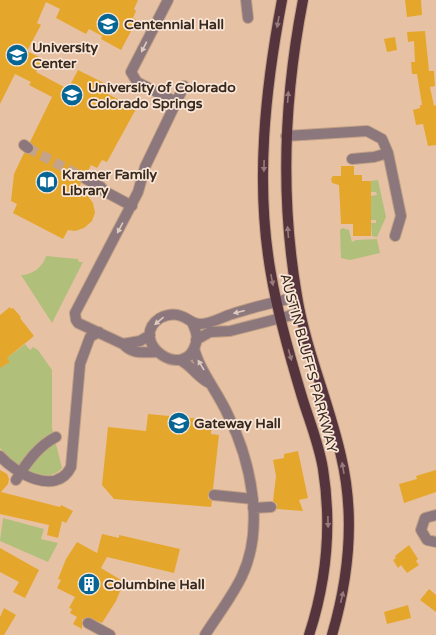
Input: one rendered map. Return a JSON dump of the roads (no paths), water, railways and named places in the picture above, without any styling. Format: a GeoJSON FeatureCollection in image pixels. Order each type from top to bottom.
{"type":"FeatureCollection","features":[{"type":"Feature","properties":{"kind":"main road","name":"AUSTIN BLUFFS PARKWAY"},"geometry":{"type":"LineString","coordinates":[[282,0],[268,83],[264,171],[265,225],[276,302],[322,468],[327,509],[328,533],[324,579],[309,635]]}},
{"type":"Feature","properties":{"kind":"main road","name":"AUSTIN BLUFFS PARKWAY"},"geometry":{"type":"LineString","coordinates":[[303,0],[294,42],[288,89],[286,195],[289,235],[300,312],[341,456],[346,483],[348,507],[345,583],[332,635]]}},
{"type":"Feature","properties":{"kind":"street"},"geometry":{"type":"LineString","coordinates":[[168,0],[131,72],[137,82],[176,102]]}},
{"type":"Feature","properties":{"kind":"street"},"geometry":{"type":"LineString","coordinates":[[246,0],[248,18]]}},
{"type":"Feature","properties":{"kind":"street"},"geometry":{"type":"LineString","coordinates":[[184,86],[145,167],[138,192],[132,206],[75,313],[78,324],[99,332],[123,344],[133,352],[156,352],[167,358],[185,362],[199,378],[209,383]]}},
{"type":"Feature","properties":{"kind":"street"},"geometry":{"type":"LineString","coordinates":[[286,136],[367,131],[382,139],[388,153],[401,216],[396,236]]}},
{"type":"Feature","properties":{"kind":"street"},"geometry":{"type":"LineString","coordinates":[[352,159],[374,157],[388,153]]}},
{"type":"Feature","properties":{"kind":"street"},"geometry":{"type":"LineString","coordinates":[[86,179],[101,187],[104,191],[132,206]]}},
{"type":"Feature","properties":{"kind":"street"},"geometry":{"type":"LineString","coordinates":[[156,352],[150,336],[158,320],[168,315],[179,315],[192,322],[206,323],[297,297]]}},
{"type":"Feature","properties":{"kind":"street"},"geometry":{"type":"LineString","coordinates":[[180,360],[188,355],[195,344],[210,332],[230,331],[300,312]]}},
{"type":"Feature","properties":{"kind":"street"},"geometry":{"type":"LineString","coordinates":[[192,322],[196,330],[195,344],[209,383],[229,415],[245,457],[253,504],[252,538],[242,575],[205,635]]}},
{"type":"Feature","properties":{"kind":"street"},"geometry":{"type":"LineString","coordinates":[[0,456],[18,476],[48,481],[60,480],[68,473],[71,461],[80,364],[90,337],[99,332]]}},
{"type":"Feature","properties":{"kind":"street"},"geometry":{"type":"LineString","coordinates":[[123,344],[140,341],[150,336]]}},
{"type":"Feature","properties":{"kind":"street"},"geometry":{"type":"LineString","coordinates":[[18,476],[29,460],[48,441],[56,437]]}},
{"type":"Feature","properties":{"kind":"street"},"geometry":{"type":"LineString","coordinates":[[214,495],[271,507]]}},
{"type":"Feature","properties":{"kind":"street"},"geometry":{"type":"LineString","coordinates":[[436,515],[425,518],[421,530],[427,540],[436,542]]}},
{"type":"Feature","properties":{"kind":"street"},"geometry":{"type":"LineString","coordinates":[[88,623],[110,635]]}},
{"type":"Feature","properties":{"kind":"tunnel"},"geometry":{"type":"LineString","coordinates":[[28,148],[86,179]]}},
{"type":"Feature","properties":{"kind":"place","name":"Centennial Hall"},"geometry":{"type":"Point","coordinates":[108,24]}},
{"type":"Feature","properties":{"kind":"place","name":"University Center"},"geometry":{"type":"Point","coordinates":[17,55]}},
{"type":"Feature","properties":{"kind":"place","name":"University of Colorado Colorado Springs"},"geometry":{"type":"Point","coordinates":[72,95]}},
{"type":"Feature","properties":{"kind":"place","name":"Kramer Family Library"},"geometry":{"type":"Point","coordinates":[47,182]}},
{"type":"Feature","properties":{"kind":"place","name":"Gateway Hall"},"geometry":{"type":"Point","coordinates":[179,423]}},
{"type":"Feature","properties":{"kind":"place","name":"Columbine Hall"},"geometry":{"type":"Point","coordinates":[89,584]}}]}
